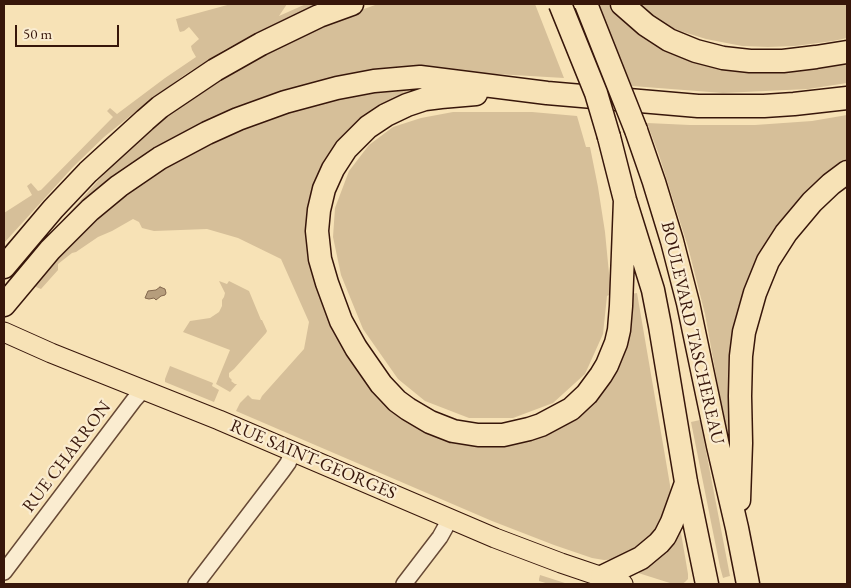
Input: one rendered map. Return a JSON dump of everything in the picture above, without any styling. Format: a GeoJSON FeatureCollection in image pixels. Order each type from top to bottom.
{"type":"FeatureCollection","features":[{"type":"Feature","properties":{"kind":"highway"},"geometry":{"type":"LineString","coordinates":[[4,267],[53,209],[88,172],[160,107],[254,48],[319,16],[352,4]]}},
{"type":"Feature","properties":{"kind":"highway","name":"BOULEVARD TASCHEREAU"},"geometry":{"type":"LineString","coordinates":[[560,4],[596,93],[652,290],[660,326],[686,482],[707,584]]}},
{"type":"Feature","properties":{"kind":"highway","name":"BOULEVARD TASCHEREAU"},"geometry":{"type":"LineString","coordinates":[[586,4],[636,130],[654,182],[683,282],[748,584]]}},
{"type":"Feature","properties":{"kind":"highway"},"geometry":{"type":"LineString","coordinates":[[622,4],[646,25],[669,40],[696,51],[723,58],[750,61],[783,61],[847,52]]}},
{"type":"Feature","properties":{"kind":"highway"},"geometry":{"type":"LineString","coordinates":[[4,305],[50,250],[78,221],[103,199],[168,153],[207,132],[238,119],[285,102],[338,88],[374,81],[420,77],[547,93],[727,107],[794,104],[847,98]]}},
{"type":"Feature","properties":{"kind":"highway"},"geometry":{"type":"LineString","coordinates":[[547,93],[458,95],[425,99],[407,105],[368,126],[353,141],[340,159],[329,178],[321,200],[318,219],[318,244],[327,283],[336,309],[348,335],[369,367],[388,392],[408,409],[441,427],[466,434],[497,435],[529,429],[550,421],[571,409],[587,394],[601,375],[616,343],[621,306],[625,200]]}},
{"type":"Feature","properties":{"kind":"highway"},"geometry":{"type":"LineString","coordinates":[[737,528],[741,444],[740,371],[742,344],[750,308],[764,270],[786,233],[812,202],[847,172]]}},
{"type":"Feature","properties":{"kind":"highway"},"geometry":{"type":"LineString","coordinates":[[617,582],[665,536],[686,482]]}},
{"type":"Feature","properties":{"kind":"main road","name":"RUE SAINT-GEORGES"},"geometry":{"type":"LineString","coordinates":[[4,332],[293,451],[515,547],[617,582]]}},
{"type":"Feature","properties":{"kind":"street","name":"RUE CHARRON"},"geometry":{"type":"LineString","coordinates":[[4,572],[131,403],[143,390]]}},
{"type":"Feature","properties":{"kind":"street"},"geometry":{"type":"LineString","coordinates":[[196,584],[283,470],[293,451]]}},
{"type":"Feature","properties":{"kind":"street"},"geometry":{"type":"LineString","coordinates":[[404,584],[440,537],[450,519]]}},
{"type":"Feature","properties":{"kind":"shaded area"},"geometry":{"type":"Polygon","coordinates":[[[231,4],[287,4],[279,16],[306,4],[318,4],[224,50],[183,76],[140,108],[104,137],[73,167],[4,243],[4,213],[32,195],[27,186],[31,183],[38,191],[41,190],[113,117],[107,111],[110,108],[117,114],[196,57],[191,46],[199,39],[189,27],[180,32],[176,19],[231,4]]]}},
{"type":"Feature","properties":{"kind":"shaded area"},"geometry":{"type":"Polygon","coordinates":[[[378,4],[535,4],[564,78],[446,71],[295,91],[64,224],[62,221],[131,144],[159,120],[243,64],[338,18],[378,4]]]}},
{"type":"Feature","properties":{"kind":"shaded area"},"geometry":{"type":"Polygon","coordinates":[[[596,4],[608,4],[627,23],[657,44],[847,62],[847,83],[808,89],[723,93],[632,86],[596,4]]]}},
{"type":"Feature","properties":{"kind":"shaded area"},"geometry":{"type":"Polygon","coordinates":[[[637,4],[847,4],[847,38],[795,46],[742,46],[706,39],[680,31],[652,17],[637,4]]]}},
{"type":"Feature","properties":{"kind":"shaded area"},"geometry":{"type":"Polygon","coordinates":[[[411,88],[413,91],[370,112],[344,134],[321,168],[313,187],[307,227],[307,249],[313,274],[326,309],[437,436],[583,410],[631,294],[637,293],[671,498],[653,541],[619,559],[604,560],[592,558],[554,545],[492,521],[236,411],[240,403],[248,395],[252,399],[260,400],[304,349],[309,322],[281,259],[238,238],[207,229],[154,231],[142,228],[139,222],[133,219],[72,253],[58,264],[58,270],[41,289],[32,282],[88,222],[175,157],[258,120],[351,94],[411,88]]]}},
{"type":"Feature","properties":{"kind":"shaded area"},"geometry":{"type":"Polygon","coordinates":[[[453,112],[532,112],[577,116],[586,147],[590,147],[598,187],[605,232],[611,294],[607,296],[603,334],[585,374],[553,403],[513,418],[469,418],[425,401],[398,379],[363,329],[341,275],[333,237],[335,208],[349,171],[369,145],[393,127],[421,118],[453,112]]]}},
{"type":"Feature","properties":{"kind":"shaded area"},"geometry":{"type":"Polygon","coordinates":[[[847,115],[847,164],[768,249],[733,441],[728,441],[705,314],[688,247],[647,123],[755,125],[812,121],[847,115]]]}},
{"type":"Feature","properties":{"kind":"shaded area"},"geometry":{"type":"Polygon","coordinates":[[[219,281],[227,284],[229,281],[249,291],[267,331],[229,373],[231,381],[237,384],[230,392],[216,384],[230,350],[183,332],[190,321],[210,318],[219,312],[225,293],[219,281]]]}},
{"type":"Feature","properties":{"kind":"shaded area"},"geometry":{"type":"Polygon","coordinates":[[[160,287],[165,289],[165,295],[156,300],[154,298],[145,298],[148,291],[156,290],[160,287]]]}},
{"type":"Feature","properties":{"kind":"shaded area"},"geometry":{"type":"Polygon","coordinates":[[[170,366],[213,383],[212,386],[219,390],[214,402],[165,382],[170,366]]]}},
{"type":"Feature","properties":{"kind":"shaded area"},"geometry":{"type":"Polygon","coordinates":[[[700,420],[730,576],[723,578],[691,422],[700,420]]]}},
{"type":"Feature","properties":{"kind":"shaded area"},"geometry":{"type":"Polygon","coordinates":[[[680,527],[688,574],[688,579],[685,582],[673,584],[632,571],[680,527]]]}},
{"type":"Feature","properties":{"kind":"shaded area"},"geometry":{"type":"Polygon","coordinates":[[[540,575],[568,584],[549,584],[539,581],[540,575]]]}}]}
